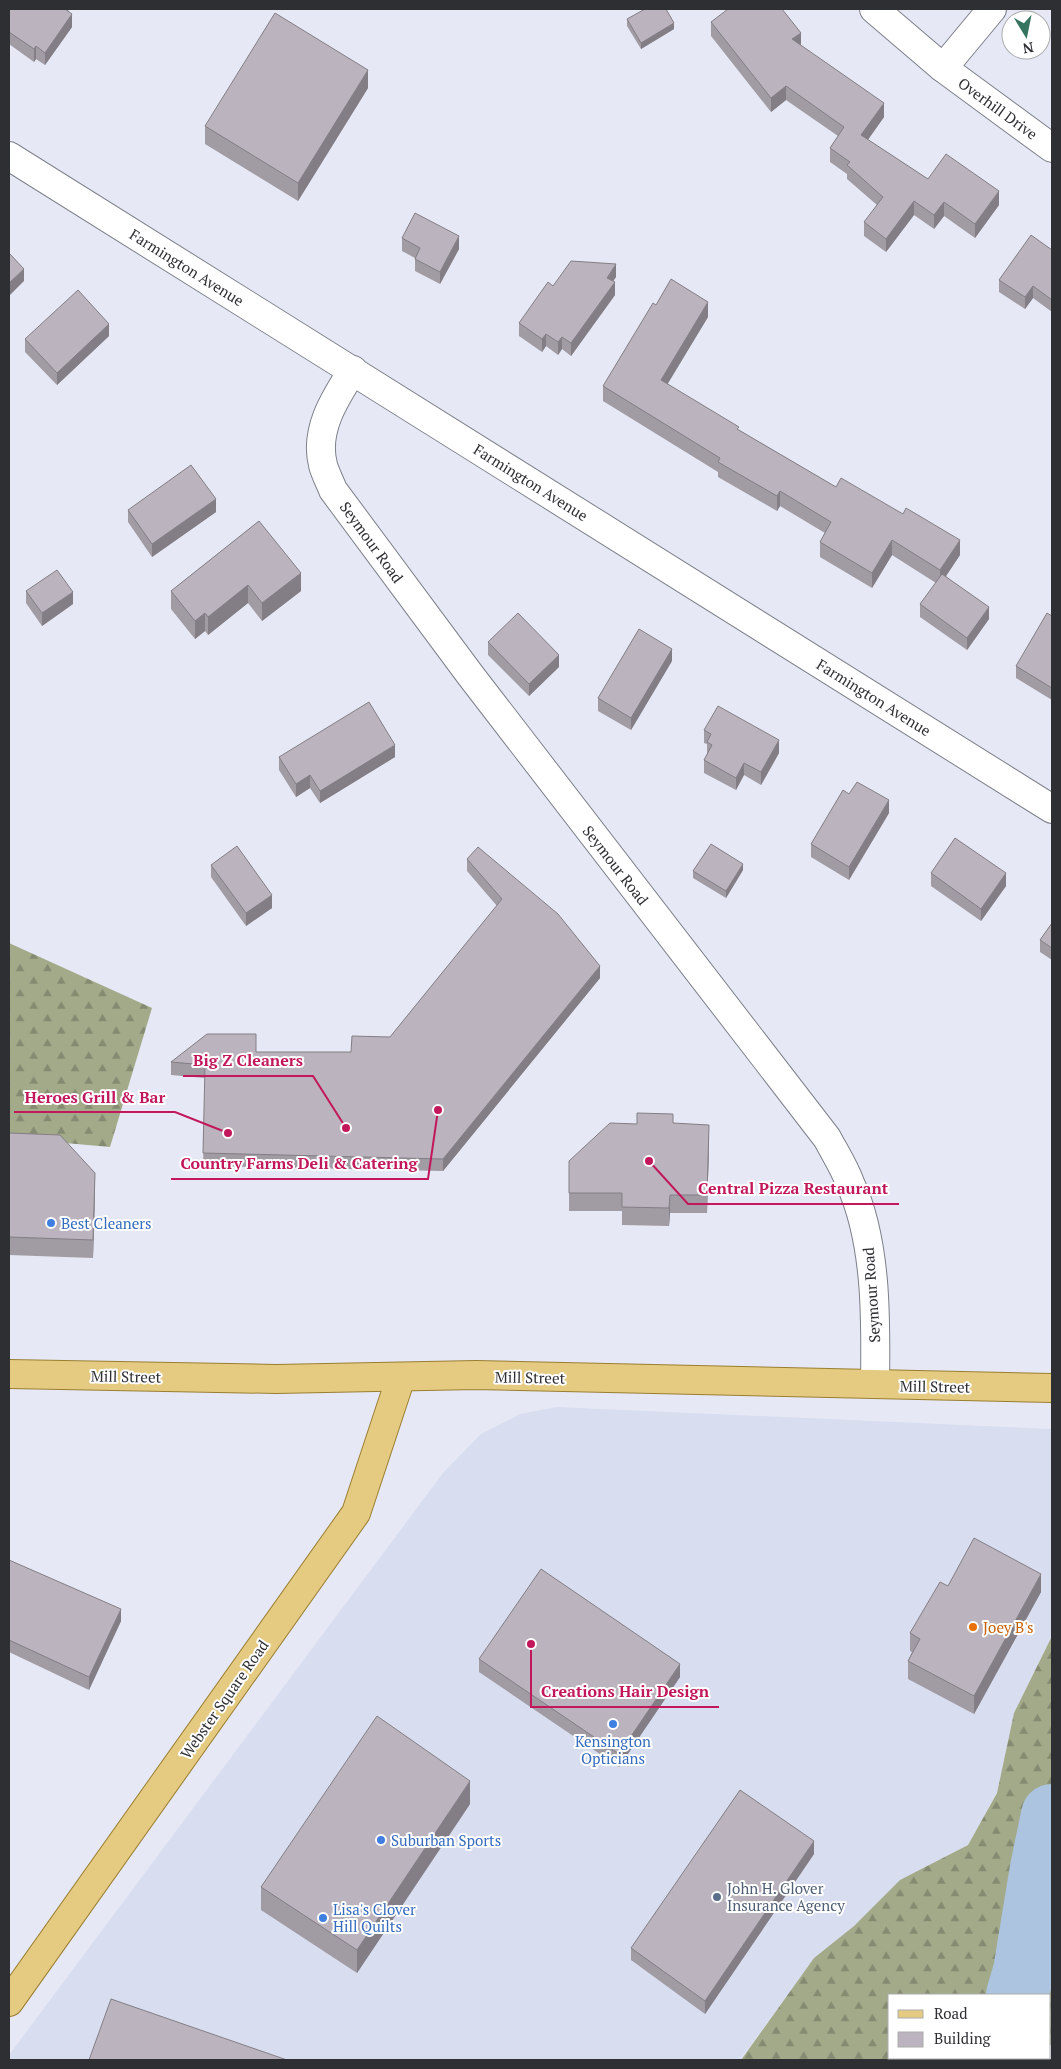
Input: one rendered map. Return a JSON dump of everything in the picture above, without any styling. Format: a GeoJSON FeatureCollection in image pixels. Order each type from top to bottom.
{"type":"FeatureCollection","features":[{"type":"Feature","properties":{"kind":"main road","name":"Mill Street"},"geometry":{"type":"LineString","coordinates":[[9,1374],[276,1379],[476,1376],[1052,1388]]}},
{"type":"Feature","properties":{"kind":"main road","name":"Webster Square Road"},"geometry":{"type":"LineString","coordinates":[[9,2002],[356,1513],[401,1377]]}},
{"type":"Feature","properties":{"kind":"street","name":"Overhill Drive"},"geometry":{"type":"LineString","coordinates":[[874,9],[943,68],[1052,148]]}},
{"type":"Feature","properties":{"kind":"street","name":"Overhill Drive"},"geometry":{"type":"LineString","coordinates":[[943,68],[992,9]]}},
{"type":"Feature","properties":{"kind":"street","name":"Farmington Avenue"},"geometry":{"type":"LineString","coordinates":[[9,156],[1052,808]]}},
{"type":"Feature","properties":{"kind":"street","name":"Seymour Road"},"geometry":{"type":"LineString","coordinates":[[353,370],[333,401],[322,432],[322,464],[333,490],[477,684],[827,1138],[851,1184],[866,1234],[874,1283],[876,1331],[875,1384]]}},
{"type":"Feature","properties":{"kind":"shaded area"},"geometry":{"type":"Polygon","coordinates":[[[557,1407],[1052,1429],[1052,1636],[1014,1713],[997,1792],[968,1845],[900,1880],[854,1926],[814,1958],[740,2060],[9,2060],[9,2055],[443,1473],[481,1434],[520,1414],[557,1407]]]}},
{"type":"Feature","properties":{"kind":"green space"},"geometry":{"type":"Polygon","coordinates":[[[9,943],[152,1008],[110,1147],[9,1138],[9,943]]]}},
{"type":"Feature","properties":{"kind":"green space"},"geometry":{"type":"Polygon","coordinates":[[[1052,1636],[1052,2045],[1051,1994],[888,1994],[888,2059],[1030,2059],[741,2060],[814,1958],[854,1926],[900,1880],[968,1845],[997,1793],[1014,1713],[1052,1636]]]}},
{"type":"Feature","properties":{"kind":"building"},"geometry":{"type":"Polygon","coordinates":[[[9,9],[65,9],[72,14],[45,53],[36,46],[34,49],[9,32],[9,9]]]}},
{"type":"Feature","properties":{"kind":"building"},"geometry":{"type":"Polygon","coordinates":[[[645,9],[666,9],[674,23],[641,43],[627,19],[645,9]]]}},
{"type":"Feature","properties":{"kind":"building"},"geometry":{"type":"Polygon","coordinates":[[[728,9],[782,9],[801,33],[792,39],[884,103],[861,135],[928,179],[946,154],[999,191],[975,224],[944,202],[934,215],[914,201],[886,239],[864,222],[883,197],[847,165],[850,162],[830,148],[844,127],[786,86],[771,98],[711,22],[728,9]]]}},
{"type":"Feature","properties":{"kind":"building"},"geometry":{"type":"Polygon","coordinates":[[[275,13],[368,70],[298,183],[205,126],[275,13]]]}},
{"type":"Feature","properties":{"kind":"building"},"geometry":{"type":"Polygon","coordinates":[[[415,213],[459,236],[440,272],[415,259],[420,248],[402,238],[415,213]]]}},
{"type":"Feature","properties":{"kind":"building"},"geometry":{"type":"Polygon","coordinates":[[[1031,235],[1052,250],[1052,300],[1033,286],[1025,297],[999,280],[1031,235]]]}},
{"type":"Feature","properties":{"kind":"building"},"geometry":{"type":"Polygon","coordinates":[[[9,253],[24,269],[9,283],[9,253]]]}},
{"type":"Feature","properties":{"kind":"building"},"geometry":{"type":"Polygon","coordinates":[[[571,261],[616,264],[607,278],[615,282],[571,343],[562,337],[558,342],[546,334],[542,339],[519,323],[548,282],[553,286],[571,261]]]}},
{"type":"Feature","properties":{"kind":"building"},"geometry":{"type":"Polygon","coordinates":[[[671,279],[708,302],[661,380],[739,427],[737,429],[836,487],[841,478],[903,514],[906,508],[960,540],[940,570],[892,540],[872,573],[820,542],[831,522],[780,491],[777,496],[718,462],[720,458],[603,386],[653,303],[656,305],[671,279]]]}},
{"type":"Feature","properties":{"kind":"building"},"geometry":{"type":"Polygon","coordinates":[[[78,290],[109,324],[57,373],[25,339],[78,290]]]}},
{"type":"Feature","properties":{"kind":"building"},"geometry":{"type":"Polygon","coordinates":[[[191,465],[216,499],[152,544],[128,510],[191,465]]]}},
{"type":"Feature","properties":{"kind":"building"},"geometry":{"type":"Polygon","coordinates":[[[259,521],[301,573],[262,603],[248,585],[208,617],[205,613],[195,621],[171,591],[259,521]]]}},
{"type":"Feature","properties":{"kind":"building"},"geometry":{"type":"Polygon","coordinates":[[[57,570],[73,592],[42,613],[26,591],[57,570]]]}},
{"type":"Feature","properties":{"kind":"building"},"geometry":{"type":"Polygon","coordinates":[[[942,574],[989,607],[967,638],[920,604],[942,574]]]}},
{"type":"Feature","properties":{"kind":"building"},"geometry":{"type":"Polygon","coordinates":[[[518,613],[559,655],[529,684],[488,642],[518,613]]]}},
{"type":"Feature","properties":{"kind":"building"},"geometry":{"type":"Polygon","coordinates":[[[1047,613],[1052,616],[1052,688],[1016,666],[1047,613]]]}},
{"type":"Feature","properties":{"kind":"building"},"geometry":{"type":"Polygon","coordinates":[[[639,629],[672,649],[631,718],[598,698],[639,629]]]}},
{"type":"Feature","properties":{"kind":"building"},"geometry":{"type":"Polygon","coordinates":[[[369,702],[395,745],[320,791],[310,775],[296,784],[279,757],[369,702]]]}},
{"type":"Feature","properties":{"kind":"building"},"geometry":{"type":"Polygon","coordinates":[[[718,706],[779,740],[761,772],[744,763],[736,778],[704,760],[712,745],[707,742],[711,734],[704,730],[718,706]]]}},
{"type":"Feature","properties":{"kind":"building"},"geometry":{"type":"Polygon","coordinates":[[[857,782],[889,800],[849,867],[811,844],[843,790],[849,794],[857,782]]]}},
{"type":"Feature","properties":{"kind":"building"},"geometry":{"type":"Polygon","coordinates":[[[955,838],[1006,873],[981,909],[931,873],[955,838]]]}},
{"type":"Feature","properties":{"kind":"building"},"geometry":{"type":"Polygon","coordinates":[[[711,844],[743,864],[726,891],[693,871],[711,844]]]}},
{"type":"Feature","properties":{"kind":"building"},"geometry":{"type":"Polygon","coordinates":[[[237,846],[272,895],[246,913],[211,865],[237,846]]]}},
{"type":"Feature","properties":{"kind":"building"},"geometry":{"type":"Polygon","coordinates":[[[478,847],[558,914],[600,966],[443,1159],[203,1153],[205,1065],[171,1062],[207,1034],[256,1034],[256,1052],[351,1052],[352,1036],[390,1037],[502,899],[467,859],[478,847]]]}},
{"type":"Feature","properties":{"kind":"building"},"geometry":{"type":"Polygon","coordinates":[[[1052,923],[1052,948],[1040,940],[1052,923]]]}},
{"type":"Feature","properties":{"kind":"building"},"geometry":{"type":"Polygon","coordinates":[[[637,1113],[673,1114],[673,1123],[709,1125],[707,1195],[670,1195],[669,1208],[622,1207],[622,1193],[569,1193],[569,1161],[610,1123],[637,1124],[637,1113]]]}},
{"type":"Feature","properties":{"kind":"building","name":"Best Cleaners"},"geometry":{"type":"Polygon","coordinates":[[[9,1133],[60,1135],[95,1173],[93,1240],[9,1237],[9,1133]]]}},
{"type":"Feature","properties":{"kind":"building","name":"Joey B's"},"geometry":{"type":"Polygon","coordinates":[[[974,1538],[1041,1574],[974,1696],[908,1661],[920,1639],[910,1633],[940,1582],[948,1586],[974,1538]]]}},
{"type":"Feature","properties":{"kind":"building"},"geometry":{"type":"Polygon","coordinates":[[[9,1560],[121,1609],[89,1677],[9,1640],[9,1560]]]}},
{"type":"Feature","properties":{"kind":"building"},"geometry":{"type":"Polygon","coordinates":[[[541,1569],[680,1664],[619,1754],[479,1659],[541,1569]]]}},
{"type":"Feature","properties":{"kind":"building"},"geometry":{"type":"Polygon","coordinates":[[[377,1716],[470,1781],[357,1950],[261,1887],[377,1716]]]}},
{"type":"Feature","properties":{"kind":"building"},"geometry":{"type":"Polygon","coordinates":[[[740,1790],[814,1841],[705,2001],[631,1948],[740,1790]]]}},
{"type":"Feature","properties":{"kind":"building"},"geometry":{"type":"Polygon","coordinates":[[[111,1999],[287,2060],[89,2060],[111,1999]]]}},
{"type":"Feature","properties":{"kind":"waterway"},"geometry":{"type":"LineString","coordinates":[[1017,1994],[1024,1971],[1052,1815]]}},
{"type":"Feature","properties":{"kind":"place","name":"Country Farms Deli & Catering"},"geometry":{"type":"Point","coordinates":[438,1110]}},
{"type":"Feature","properties":{"kind":"place","name":"Big Z Cleaners"},"geometry":{"type":"Point","coordinates":[346,1128]}},
{"type":"Feature","properties":{"kind":"place","name":"Heroes Grill & Bar"},"geometry":{"type":"Point","coordinates":[228,1133]}},
{"type":"Feature","properties":{"kind":"place","name":"Central Pizza Restaurant"},"geometry":{"type":"Point","coordinates":[649,1161]}},
{"type":"Feature","properties":{"kind":"place","name":"Best Cleaners"},"geometry":{"type":"Point","coordinates":[51,1223]}},
{"type":"Feature","properties":{"kind":"place","name":"Joey B's"},"geometry":{"type":"Point","coordinates":[973,1627]}},
{"type":"Feature","properties":{"kind":"place","name":"Creations Hair Design"},"geometry":{"type":"Point","coordinates":[531,1644]}},
{"type":"Feature","properties":{"kind":"place","name":"Kensington Opticians"},"geometry":{"type":"Point","coordinates":[613,1724]}},
{"type":"Feature","properties":{"kind":"place","name":"Suburban Sports"},"geometry":{"type":"Point","coordinates":[381,1840]}},
{"type":"Feature","properties":{"kind":"place","name":"John H. Glover Insurance Agency"},"geometry":{"type":"Point","coordinates":[717,1897]}},
{"type":"Feature","properties":{"kind":"place","name":"Lisa's Clover Hill Quilts"},"geometry":{"type":"Point","coordinates":[323,1918]}}]}
